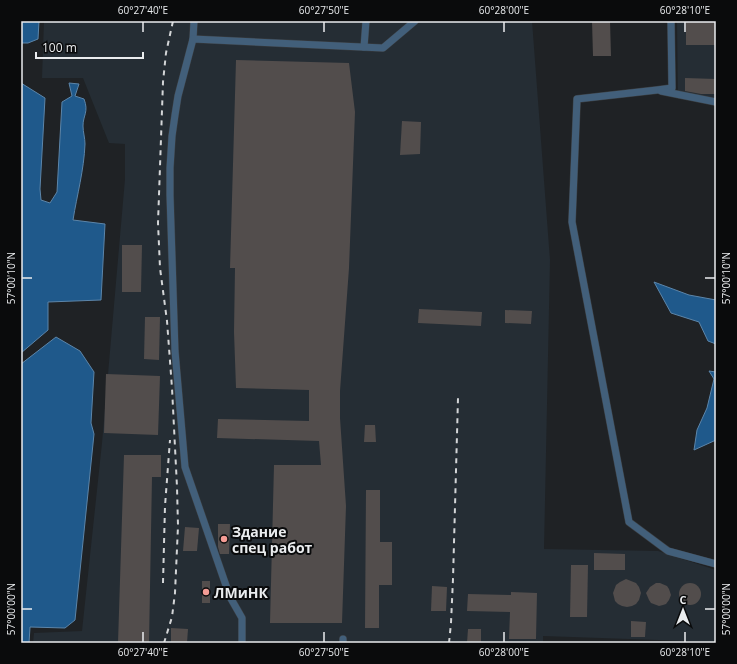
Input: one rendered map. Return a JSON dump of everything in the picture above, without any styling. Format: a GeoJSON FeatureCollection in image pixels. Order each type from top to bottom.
{"type":"FeatureCollection","features":[{"type":"Feature","properties":{"kind":"lane"},"geometry":{"type":"LineString","coordinates":[[194,21],[193,39],[178,96],[172,136],[170,168],[176,359],[185,467],[230,597],[242,618],[242,643]]}},
{"type":"Feature","properties":{"kind":"lane"},"geometry":{"type":"LineString","coordinates":[[364,47],[366,21]]}},
{"type":"Feature","properties":{"kind":"lane"},"geometry":{"type":"LineString","coordinates":[[193,39],[383,48],[415,21]]}},
{"type":"Feature","properties":{"kind":"lane"},"geometry":{"type":"LineString","coordinates":[[671,21],[672,88],[577,99],[572,222],[629,522],[668,551],[716,564]]}},
{"type":"Feature","properties":{"kind":"lane"},"geometry":{"type":"LineString","coordinates":[[656,90],[716,102]]}},
{"type":"Feature","properties":{"kind":"shaded area"},"geometry":{"type":"Polygon","coordinates":[[[44,21],[532,21],[550,260],[544,549],[658,551],[716,570],[716,642],[543,636],[543,643],[33,643],[34,633],[82,631],[102,443],[125,179],[125,144],[109,143],[83,78],[42,78],[44,21]]]}},
{"type":"Feature","properties":{"kind":"shaded area"},"geometry":{"type":"Polygon","coordinates":[[[677,21],[716,21],[716,99],[678,99],[677,21]]]}},
{"type":"Feature","properties":{"kind":"water"},"geometry":{"type":"Polygon","coordinates":[[[21,21],[39,21],[38,39],[28,43],[21,43],[21,21]]]}},
{"type":"Feature","properties":{"kind":"water"},"geometry":{"type":"Polygon","coordinates":[[[21,83],[45,98],[40,189],[41,200],[50,203],[57,192],[62,102],[72,96],[69,83],[79,84],[75,96],[84,99],[85,103],[86,110],[83,126],[85,144],[82,173],[73,220],[105,224],[101,300],[48,302],[48,330],[21,353],[21,83]]]}},
{"type":"Feature","properties":{"kind":"water"},"geometry":{"type":"Polygon","coordinates":[[[654,282],[689,295],[716,300],[716,344],[708,341],[699,322],[671,313],[654,282]]]}},
{"type":"Feature","properties":{"kind":"water"},"geometry":{"type":"Polygon","coordinates":[[[56,337],[80,351],[94,372],[91,423],[94,434],[75,620],[65,628],[30,627],[29,643],[21,643],[21,364],[56,337]]]}},
{"type":"Feature","properties":{"kind":"water"},"geometry":{"type":"Polygon","coordinates":[[[709,371],[716,372],[716,440],[694,450],[697,430],[707,408],[714,379],[709,371]]]}},
{"type":"Feature","properties":{"kind":"building"},"geometry":{"type":"Polygon","coordinates":[[[592,21],[610,21],[611,56],[593,56],[592,21]]]}},
{"type":"Feature","properties":{"kind":"building"},"geometry":{"type":"Polygon","coordinates":[[[686,22],[716,22],[716,45],[686,45],[686,22]]]}},
{"type":"Feature","properties":{"kind":"building"},"geometry":{"type":"Polygon","coordinates":[[[236,60],[349,63],[355,112],[349,268],[340,391],[340,418],[346,506],[342,623],[270,623],[274,465],[321,465],[319,441],[217,438],[218,419],[309,421],[309,390],[236,388],[234,332],[235,268],[230,268],[236,60]]]}},
{"type":"Feature","properties":{"kind":"building"},"geometry":{"type":"Polygon","coordinates":[[[685,78],[716,79],[716,94],[701,94],[685,91],[685,78]]]}},
{"type":"Feature","properties":{"kind":"building"},"geometry":{"type":"Polygon","coordinates":[[[402,121],[421,122],[420,154],[400,155],[402,121]]]}},
{"type":"Feature","properties":{"kind":"building"},"geometry":{"type":"Polygon","coordinates":[[[122,245],[142,245],[141,292],[122,292],[122,245]]]}},
{"type":"Feature","properties":{"kind":"building"},"geometry":{"type":"Polygon","coordinates":[[[419,309],[482,312],[481,326],[418,323],[419,309]]]}},
{"type":"Feature","properties":{"kind":"building"},"geometry":{"type":"Polygon","coordinates":[[[505,310],[532,311],[531,324],[505,323],[505,310]]]}},
{"type":"Feature","properties":{"kind":"building"},"geometry":{"type":"Polygon","coordinates":[[[145,317],[160,317],[159,360],[144,359],[145,317]]]}},
{"type":"Feature","properties":{"kind":"building"},"geometry":{"type":"Polygon","coordinates":[[[106,374],[160,376],[158,435],[104,433],[106,374]]]}},
{"type":"Feature","properties":{"kind":"building"},"geometry":{"type":"Polygon","coordinates":[[[365,425],[375,425],[376,442],[364,442],[365,425]]]}},
{"type":"Feature","properties":{"kind":"building"},"geometry":{"type":"Polygon","coordinates":[[[124,455],[161,455],[161,477],[152,477],[149,643],[118,643],[124,455]]]}},
{"type":"Feature","properties":{"kind":"building"},"geometry":{"type":"Polygon","coordinates":[[[366,490],[380,490],[380,542],[392,542],[392,585],[379,585],[379,628],[365,628],[366,490]]]}},
{"type":"Feature","properties":{"kind":"building","name":"Здание спец работ"},"geometry":{"type":"Polygon","coordinates":[[[218,524],[230,524],[229,554],[220,554],[218,547],[218,524]]]}},
{"type":"Feature","properties":{"kind":"building"},"geometry":{"type":"Polygon","coordinates":[[[185,527],[199,528],[197,551],[183,551],[185,527]]]}},
{"type":"Feature","properties":{"kind":"building"},"geometry":{"type":"Polygon","coordinates":[[[594,553],[625,554],[625,570],[594,570],[594,553]]]}},
{"type":"Feature","properties":{"kind":"building"},"geometry":{"type":"Polygon","coordinates":[[[571,565],[588,565],[587,617],[570,617],[571,565]]]}},
{"type":"Feature","properties":{"kind":"building"},"geometry":{"type":"Polygon","coordinates":[[[626,579],[636,583],[641,593],[636,604],[627,607],[618,604],[615,601],[613,593],[616,585],[626,579]]]}},
{"type":"Feature","properties":{"kind":"building","name":"ЛМиНК"},"geometry":{"type":"Polygon","coordinates":[[[202,581],[210,581],[210,603],[202,603],[202,581]]]}},
{"type":"Feature","properties":{"kind":"building"},"geometry":{"type":"Polygon","coordinates":[[[656,583],[667,586],[669,589],[671,595],[666,604],[659,606],[651,603],[649,600],[646,593],[650,587],[656,583]]]}},
{"type":"Feature","properties":{"kind":"building"},"geometry":{"type":"Polygon","coordinates":[[[686,583],[694,583],[701,590],[701,598],[694,605],[686,605],[679,598],[679,590],[686,583]]]}},
{"type":"Feature","properties":{"kind":"building"},"geometry":{"type":"Polygon","coordinates":[[[432,586],[447,587],[446,611],[431,611],[432,586]]]}},
{"type":"Feature","properties":{"kind":"building"},"geometry":{"type":"Polygon","coordinates":[[[511,592],[537,593],[536,639],[509,639],[510,612],[467,611],[468,594],[511,595],[511,592]]]}},
{"type":"Feature","properties":{"kind":"building"},"geometry":{"type":"Polygon","coordinates":[[[631,621],[646,622],[645,637],[631,637],[631,621]]]}},
{"type":"Feature","properties":{"kind":"building"},"geometry":{"type":"Polygon","coordinates":[[[171,628],[188,629],[187,643],[171,643],[171,628]]]}},
{"type":"Feature","properties":{"kind":"building"},"geometry":{"type":"Polygon","coordinates":[[[468,629],[481,629],[481,643],[467,643],[468,629]]]}},
{"type":"Feature","properties":{"kind":"railway"},"geometry":{"type":"LineString","coordinates":[[164,643],[172,617],[175,593],[178,526],[172,388],[167,321],[160,268],[158,223],[163,82],[166,53],[173,21]]}},
{"type":"Feature","properties":{"kind":"railway"},"geometry":{"type":"LineString","coordinates":[[449,643],[453,579],[458,398]]}},
{"type":"Feature","properties":{"kind":"railway"},"geometry":{"type":"LineString","coordinates":[[163,583],[165,506],[170,440]]}},
{"type":"Feature","properties":{"kind":"place","name":"Здание спец работ"},"geometry":{"type":"Point","coordinates":[224,539]}},
{"type":"Feature","properties":{"kind":"place","name":"ЛМиНК"},"geometry":{"type":"Point","coordinates":[206,592]}}]}
